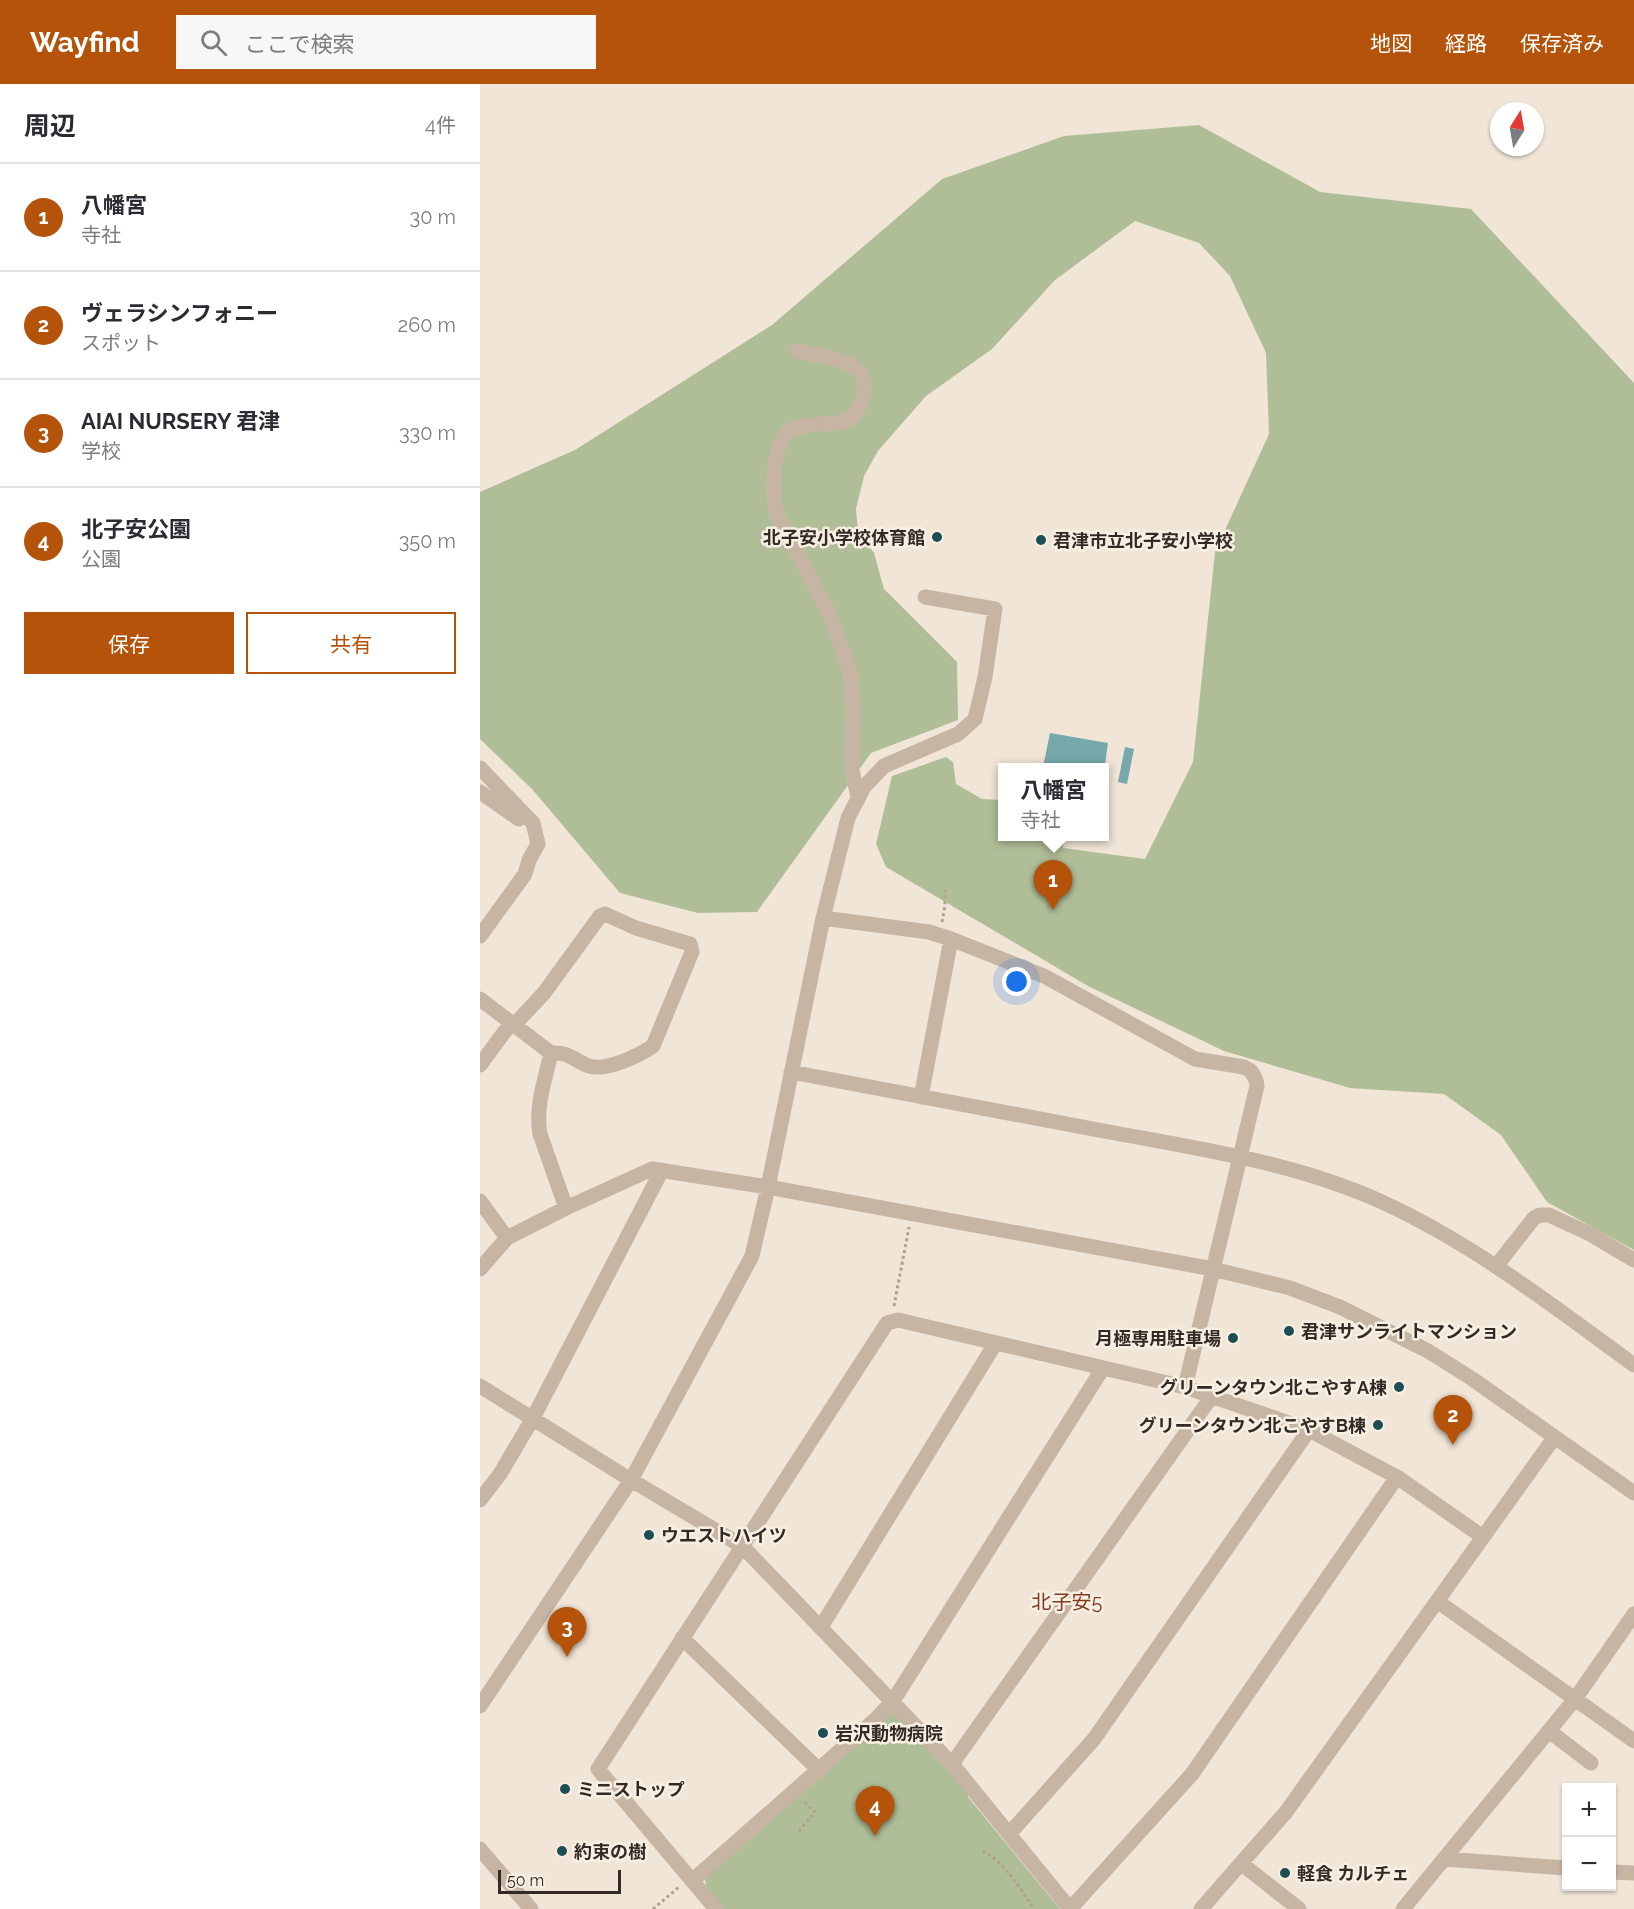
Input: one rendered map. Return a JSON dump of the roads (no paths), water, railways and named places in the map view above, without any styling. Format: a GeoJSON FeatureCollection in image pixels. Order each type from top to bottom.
{"type":"FeatureCollection","features":[{"type":"Feature","properties":{"kind":"street"},"geometry":{"type":"LineString","coordinates":[[797,351],[849,363],[858,368],[864,385],[864,396],[858,410],[851,418],[844,422],[793,429],[786,435],[778,451],[773,483],[773,501],[777,515],[831,615],[850,671],[853,711],[852,770],[858,797]]}},
{"type":"Feature","properties":{"kind":"street"},"geometry":{"type":"LineString","coordinates":[[480,1706],[631,1480],[752,1256],[823,918],[846,827],[858,797],[864,787],[884,766],[958,734],[975,719],[985,676],[995,609],[925,597]]}},
{"type":"Feature","properties":{"kind":"street"},"geometry":{"type":"LineString","coordinates":[[480,768],[533,823],[533,830]]}},
{"type":"Feature","properties":{"kind":"street"},"geometry":{"type":"LineString","coordinates":[[480,792],[538,836],[538,844],[529,860],[525,874],[480,936]]}},
{"type":"Feature","properties":{"kind":"street"},"geometry":{"type":"LineString","coordinates":[[480,999],[513,1024],[551,1053],[564,1052],[585,1065],[595,1068],[605,1067],[644,1052],[653,1046],[692,952],[690,944],[636,928],[605,914],[600,916],[544,993],[513,1024],[480,1065]]}},
{"type":"Feature","properties":{"kind":"street"},"geometry":{"type":"LineString","coordinates":[[823,918],[929,932],[945,937],[1044,976],[1195,1059],[1244,1066],[1251,1071],[1257,1086],[1185,1387]]}},
{"type":"Feature","properties":{"kind":"street"},"geometry":{"type":"LineString","coordinates":[[921,1098],[945,937]]}},
{"type":"Feature","properties":{"kind":"street"},"geometry":{"type":"LineString","coordinates":[[551,1053],[539,1106],[538,1122],[540,1134],[566,1208]]}},
{"type":"Feature","properties":{"kind":"street"},"geometry":{"type":"LineString","coordinates":[[791,1072],[1241,1157],[1337,1184],[1382,1202],[1444,1233],[1497,1265],[1634,1365]]}},
{"type":"Feature","properties":{"kind":"street"},"geometry":{"type":"LineString","coordinates":[[480,1269],[507,1238],[652,1169],[768,1187],[1213,1269],[1290,1288],[1386,1328],[1471,1378],[1634,1493]]}},
{"type":"Feature","properties":{"kind":"street"},"geometry":{"type":"LineString","coordinates":[[480,1500],[500,1474],[534,1418],[662,1170]]}},
{"type":"Feature","properties":{"kind":"street"},"geometry":{"type":"LineString","coordinates":[[480,1201],[507,1238]]}},
{"type":"Feature","properties":{"kind":"street"},"geometry":{"type":"LineString","coordinates":[[1497,1265],[1534,1218],[1540,1215],[1548,1215],[1590,1234],[1634,1260]]}},
{"type":"Feature","properties":{"kind":"street"},"geometry":{"type":"LineString","coordinates":[[716,1909],[598,1769],[887,1323],[898,1320],[1185,1387],[1309,1430],[1397,1477],[1484,1537]]}},
{"type":"Feature","properties":{"kind":"street"},"geometry":{"type":"LineString","coordinates":[[821,1627],[995,1344]]}},
{"type":"Feature","properties":{"kind":"street"},"geometry":{"type":"LineString","coordinates":[[691,1879],[819,1770],[893,1701],[1103,1368]]}},
{"type":"Feature","properties":{"kind":"street"},"geometry":{"type":"LineString","coordinates":[[480,1386],[742,1546],[952,1764],[1070,1909],[1192,1774],[1397,1477]]}},
{"type":"Feature","properties":{"kind":"street"},"geometry":{"type":"LineString","coordinates":[[952,1764],[1212,1396]]}},
{"type":"Feature","properties":{"kind":"street"},"geometry":{"type":"LineString","coordinates":[[1009,1834],[1094,1739],[1309,1430]]}},
{"type":"Feature","properties":{"kind":"street"},"geometry":{"type":"LineString","coordinates":[[1201,1909],[1286,1812],[1554,1438]]}},
{"type":"Feature","properties":{"kind":"street"},"geometry":{"type":"LineString","coordinates":[[1437,1601],[1634,1741]]}},
{"type":"Feature","properties":{"kind":"street"},"geometry":{"type":"LineString","coordinates":[[1403,1909],[1575,1699],[1634,1614]]}},
{"type":"Feature","properties":{"kind":"street"},"geometry":{"type":"LineString","coordinates":[[682,1638],[819,1770]]}},
{"type":"Feature","properties":{"kind":"street"},"geometry":{"type":"LineString","coordinates":[[1549,1731],[1591,1763]]}},
{"type":"Feature","properties":{"kind":"street"},"geometry":{"type":"LineString","coordinates":[[480,1849],[531,1909]]}},
{"type":"Feature","properties":{"kind":"street"},"geometry":{"type":"LineString","coordinates":[[1444,1859],[1562,1868]]}},
{"type":"Feature","properties":{"kind":"street"},"geometry":{"type":"LineString","coordinates":[[1242,1864],[1299,1909]]}},
{"type":"Feature","properties":{"kind":"street"},"geometry":{"type":"LineString","coordinates":[[1616,1872],[1634,1874]]}},
{"type":"Feature","properties":{"kind":"water"},"geometry":{"type":"Polygon","coordinates":[[[1050,733],[1108,743],[1105,763],[1044,763],[1050,733]]]}},
{"type":"Feature","properties":{"kind":"water"},"geometry":{"type":"Polygon","coordinates":[[[1125,747],[1134,749],[1127,784],[1118,782],[1125,747]]]}},
{"type":"Feature","properties":{"kind":"place","name":"北子安小学校体育館"},"geometry":{"type":"Point","coordinates":[937,537]}},
{"type":"Feature","properties":{"kind":"place","name":"君津市立北子安小学校"},"geometry":{"type":"Point","coordinates":[1041,540]}},
{"type":"Feature","properties":{"kind":"place","name":"八幡宮"},"geometry":{"type":"Point","coordinates":[1053,910]}},
{"type":"Feature","properties":{"kind":"place","name":"君津サンライトマンション"},"geometry":{"type":"Point","coordinates":[1289,1331]}},
{"type":"Feature","properties":{"kind":"place","name":"月極専用駐車場"},"geometry":{"type":"Point","coordinates":[1233,1338]}},
{"type":"Feature","properties":{"kind":"place","name":"グリーンタウン北こやすA棟"},"geometry":{"type":"Point","coordinates":[1399,1387]}},
{"type":"Feature","properties":{"kind":"place","name":"グリーンタウン北こやすB棟"},"geometry":{"type":"Point","coordinates":[1378,1425]}},
{"type":"Feature","properties":{"kind":"place","name":"ヴェラシンフォニー"},"geometry":{"type":"Point","coordinates":[1453,1445]}},
{"type":"Feature","properties":{"kind":"place","name":"ウエストハイツ"},"geometry":{"type":"Point","coordinates":[649,1535]}},
{"type":"Feature","properties":{"kind":"place","name":"AIAI NURSERY 君津"},"geometry":{"type":"Point","coordinates":[567,1657]}},
{"type":"Feature","properties":{"kind":"place","name":"岩沢動物病院"},"geometry":{"type":"Point","coordinates":[823,1733]}},
{"type":"Feature","properties":{"kind":"place","name":"ミニストップ"},"geometry":{"type":"Point","coordinates":[565,1789]}},
{"type":"Feature","properties":{"kind":"place","name":"北子安公園"},"geometry":{"type":"Point","coordinates":[875,1836]}},
{"type":"Feature","properties":{"kind":"place","name":"約束の樹"},"geometry":{"type":"Point","coordinates":[562,1851]}},
{"type":"Feature","properties":{"kind":"place","name":"軽食 カルチェ"},"geometry":{"type":"Point","coordinates":[1285,1873]}},
{"type":"Feature","properties":{"kind":"district","name":"北子安5"},"geometry":{"type":"Point","coordinates":[1067,1602]}}]}
